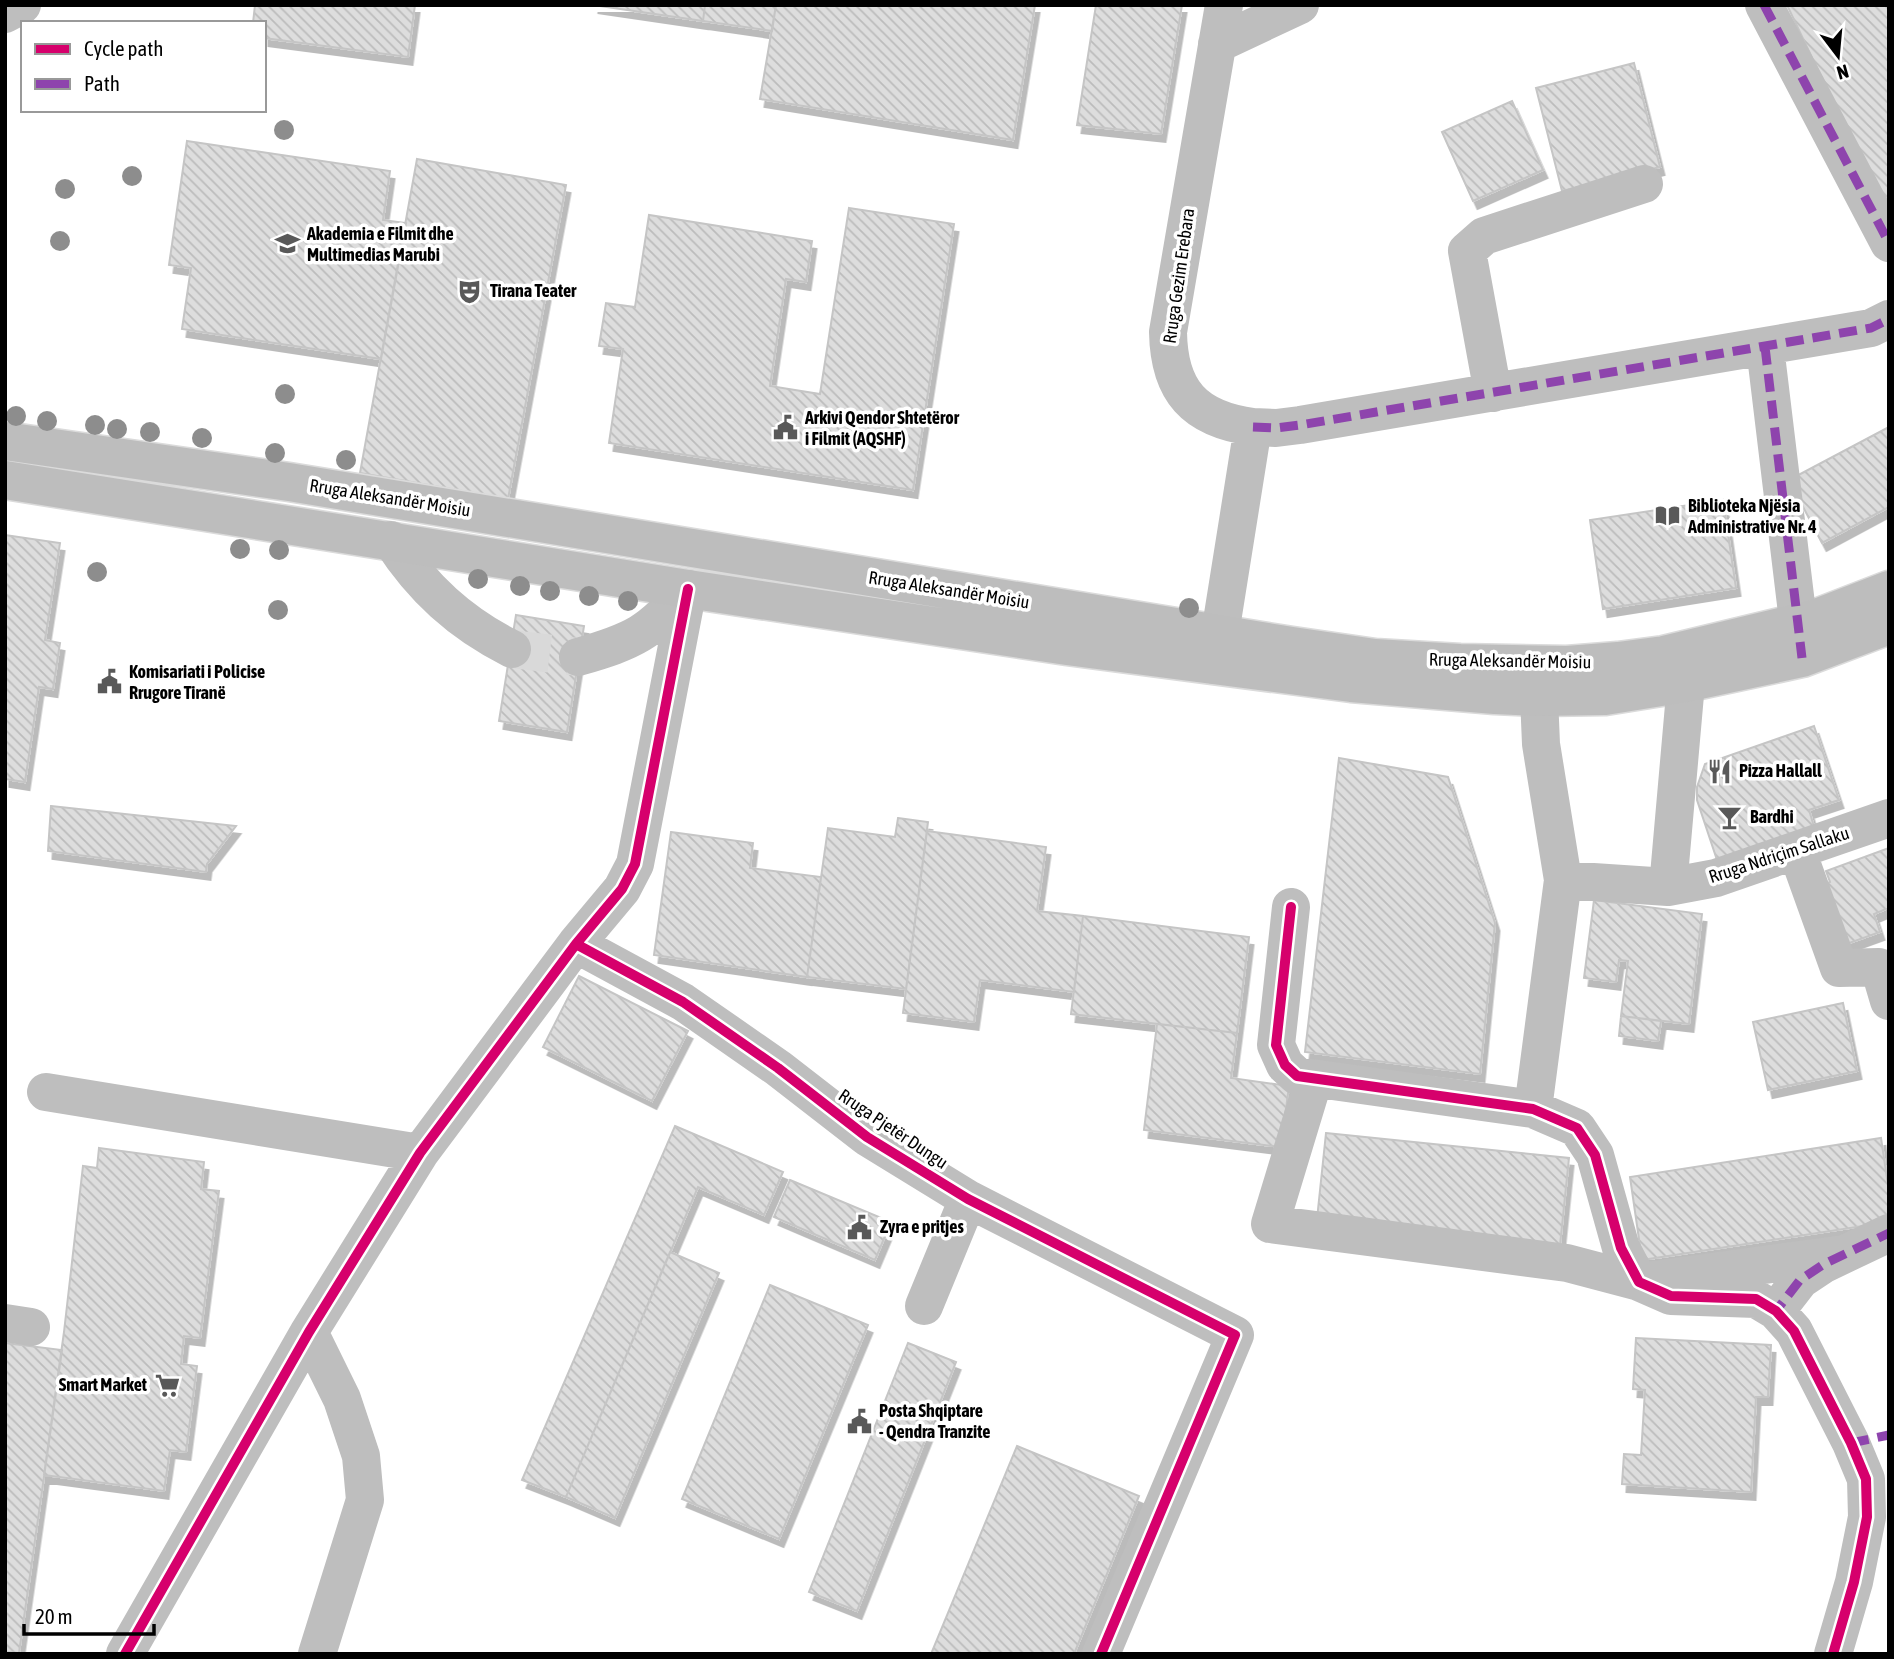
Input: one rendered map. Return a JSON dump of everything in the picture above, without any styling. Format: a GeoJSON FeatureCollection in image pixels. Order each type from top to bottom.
{"type":"FeatureCollection","features":[{"type":"Feature","properties":{"kind":"main road","name":"Rruga Aleksandër Moisiu"},"geometry":{"type":"LineString","coordinates":[[5,441],[369,494],[1218,650],[1351,682],[1539,697],[1605,696],[1686,684],[1800,640],[1889,590]]}},
{"type":"Feature","properties":{"kind":"main road","name":"Rruga Aleksandër Moisiu"},"geometry":{"type":"LineString","coordinates":[[5,480],[688,589],[1067,646],[1567,665],[1800,640],[1889,625]]}},
{"type":"Feature","properties":{"kind":"street"},"geometry":{"type":"LineString","coordinates":[[5,14],[22,5]]}},
{"type":"Feature","properties":{"kind":"street","name":"Rruga Gezim Erebara"},"geometry":{"type":"LineString","coordinates":[[1224,5],[1168,332],[1168,357],[1176,381],[1188,398],[1207,415],[1230,424],[1253,427],[1300,425],[1871,328],[1889,319]]}},
{"type":"Feature","properties":{"kind":"street"},"geometry":{"type":"LineString","coordinates":[[1217,44],[1300,5]]}},
{"type":"Feature","properties":{"kind":"street"},"geometry":{"type":"LineString","coordinates":[[1764,5],[1889,243]]}},
{"type":"Feature","properties":{"kind":"street"},"geometry":{"type":"LineString","coordinates":[[1493,393],[1467,251],[1485,236],[1644,184]]}},
{"type":"Feature","properties":{"kind":"street"},"geometry":{"type":"LineString","coordinates":[[1765,347],[1800,640]]}},
{"type":"Feature","properties":{"kind":"street"},"geometry":{"type":"LineString","coordinates":[[1218,650],[1253,427]]}},
{"type":"Feature","properties":{"kind":"street"},"geometry":{"type":"LineString","coordinates":[[391,540],[410,570],[448,609],[487,636],[512,649]]}},
{"type":"Feature","properties":{"kind":"street"},"geometry":{"type":"LineString","coordinates":[[578,657],[640,636],[664,617],[688,589]]}},
{"type":"Feature","properties":{"kind":"street"},"geometry":{"type":"LineString","coordinates":[[125,1654],[309,1332],[420,1153],[576,944],[622,889],[635,864],[688,589]]}},
{"type":"Feature","properties":{"kind":"street"},"geometry":{"type":"LineString","coordinates":[[1668,887],[1686,684]]}},
{"type":"Feature","properties":{"kind":"street"},"geometry":{"type":"LineString","coordinates":[[1533,1109],[1563,880],[1541,744],[1539,697]]}},
{"type":"Feature","properties":{"kind":"street","name":"Rruga Ndriçim Sallaku"},"geometry":{"type":"LineString","coordinates":[[1563,880],[1668,887],[1716,878],[1889,818]]}},
{"type":"Feature","properties":{"kind":"street"},"geometry":{"type":"LineString","coordinates":[[1797,851],[1839,968],[1879,967],[1889,1002]]}},
{"type":"Feature","properties":{"kind":"street"},"geometry":{"type":"LineString","coordinates":[[1292,906],[1276,1045],[1285,1065],[1297,1076],[1533,1109],[1577,1128],[1595,1155],[1621,1248],[1639,1282]]}},
{"type":"Feature","properties":{"kind":"street","name":"Rruga Pjetër Dungu"},"geometry":{"type":"LineString","coordinates":[[576,944],[684,1002],[778,1068],[867,1137],[968,1199],[1235,1335],[1101,1654]]}},
{"type":"Feature","properties":{"kind":"street"},"geometry":{"type":"LineString","coordinates":[[1314,1079],[1270,1224],[1567,1264],[1639,1282],[1671,1296],[1755,1299],[1776,1311],[1794,1331],[1851,1443],[1866,1479],[1867,1517],[1854,1582],[1833,1654]]}},
{"type":"Feature","properties":{"kind":"street"},"geometry":{"type":"LineString","coordinates":[[46,1092],[420,1153]]}},
{"type":"Feature","properties":{"kind":"street"},"geometry":{"type":"LineString","coordinates":[[924,1306],[968,1199]]}},
{"type":"Feature","properties":{"kind":"street"},"geometry":{"type":"LineString","coordinates":[[1776,1311],[1800,1280],[1824,1264],[1889,1233]]}},
{"type":"Feature","properties":{"kind":"street"},"geometry":{"type":"LineString","coordinates":[[1639,1282],[1844,1254]]}},
{"type":"Feature","properties":{"kind":"street"},"geometry":{"type":"LineString","coordinates":[[309,1332],[342,1399],[361,1456],[365,1500],[317,1654]]}},
{"type":"Feature","properties":{"kind":"building"},"geometry":{"type":"Polygon","coordinates":[[[255,5],[415,5],[408,57],[266,38],[266,21],[253,21],[255,5]]]}},
{"type":"Feature","properties":{"kind":"building"},"geometry":{"type":"Polygon","coordinates":[[[593,5],[705,5],[703,21],[593,5]]]}},
{"type":"Feature","properties":{"kind":"building"},"geometry":{"type":"Polygon","coordinates":[[[705,5],[776,5],[772,31],[703,21],[705,5]]]}},
{"type":"Feature","properties":{"kind":"building"},"geometry":{"type":"Polygon","coordinates":[[[776,5],[1035,5],[1013,140],[760,99],[776,5]]]}},
{"type":"Feature","properties":{"kind":"building"},"geometry":{"type":"Polygon","coordinates":[[[1096,5],[1182,5],[1161,134],[1077,125],[1096,5]]]}},
{"type":"Feature","properties":{"kind":"building"},"geometry":{"type":"Polygon","coordinates":[[[1787,5],[1889,5],[1889,211],[1886,213],[1787,5]]]}},
{"type":"Feature","properties":{"kind":"building"},"geometry":{"type":"Polygon","coordinates":[[[1634,63],[1660,167],[1562,191],[1536,88],[1634,63]]]}},
{"type":"Feature","properties":{"kind":"building"},"geometry":{"type":"Polygon","coordinates":[[[1512,101],[1543,170],[1473,201],[1442,132],[1512,101]]]}},
{"type":"Feature","properties":{"kind":"building","name":"Akademia e Filmit dhe Multimedias Marubi"},"geometry":{"type":"Polygon","coordinates":[[[187,141],[390,171],[383,220],[406,223],[381,359],[182,329],[191,268],[169,265],[187,141]]]}},
{"type":"Feature","properties":{"kind":"building","name":"Tirana Teater"},"geometry":{"type":"Polygon","coordinates":[[[417,159],[566,185],[508,499],[360,473],[417,159]]]}},
{"type":"Feature","properties":{"kind":"building"},"geometry":{"type":"Polygon","coordinates":[[[849,208],[954,224],[913,490],[609,443],[623,349],[599,346],[606,303],[635,307],[649,215],[812,241],[806,282],[786,279],[770,386],[820,394],[849,208]]]}},
{"type":"Feature","properties":{"kind":"building"},"geometry":{"type":"Polygon","coordinates":[[[1889,427],[1889,507],[1822,543],[1789,480],[1889,427]]]}},
{"type":"Feature","properties":{"kind":"building"},"geometry":{"type":"Polygon","coordinates":[[[1723,500],[1736,588],[1603,609],[1590,520],[1723,500]]]}},
{"type":"Feature","properties":{"kind":"building"},"geometry":{"type":"Polygon","coordinates":[[[5,535],[60,543],[45,640],[60,643],[53,689],[39,687],[25,782],[5,779],[5,535]]]}},
{"type":"Feature","properties":{"kind":"building"},"geometry":{"type":"Polygon","coordinates":[[[516,615],[584,626],[567,732],[499,721],[516,615]]]}},
{"type":"Feature","properties":{"kind":"building"},"geometry":{"type":"Polygon","coordinates":[[[1814,726],[1839,800],[1809,810],[1815,830],[1718,863],[1697,800],[1697,787],[1705,764],[1814,726]]]}},
{"type":"Feature","properties":{"kind":"building"},"geometry":{"type":"Polygon","coordinates":[[[1339,758],[1448,777],[1495,923],[1480,1074],[1305,1052],[1339,758]]]}},
{"type":"Feature","properties":{"kind":"building"},"geometry":{"type":"Polygon","coordinates":[[[51,806],[236,826],[207,864],[206,872],[48,851],[51,806]]]}},
{"type":"Feature","properties":{"kind":"building"},"geometry":{"type":"Polygon","coordinates":[[[898,818],[928,822],[906,989],[807,977],[828,828],[895,837],[898,818]]]}},
{"type":"Feature","properties":{"kind":"building"},"geometry":{"type":"Polygon","coordinates":[[[927,831],[1046,847],[1037,911],[1083,916],[1074,992],[980,980],[974,1022],[903,1013],[927,831]]]}},
{"type":"Feature","properties":{"kind":"building"},"geometry":{"type":"Polygon","coordinates":[[[671,832],[753,843],[750,868],[821,877],[807,977],[654,955],[671,832]]]}},
{"type":"Feature","properties":{"kind":"building"},"geometry":{"type":"Polygon","coordinates":[[[1889,848],[1889,911],[1888,908],[1874,914],[1880,932],[1841,946],[1820,886],[1830,882],[1826,871],[1889,848]]]}},
{"type":"Feature","properties":{"kind":"building"},"geometry":{"type":"Polygon","coordinates":[[[1594,900],[1702,914],[1689,1024],[1621,1016],[1628,961],[1619,960],[1616,982],[1584,978],[1594,900]]]}},
{"type":"Feature","properties":{"kind":"building"},"geometry":{"type":"Polygon","coordinates":[[[1083,916],[1249,937],[1237,1033],[1071,1014],[1083,916]]]}},
{"type":"Feature","properties":{"kind":"building"},"geometry":{"type":"Polygon","coordinates":[[[579,976],[688,1031],[652,1101],[543,1047],[579,976]]]}},
{"type":"Feature","properties":{"kind":"building"},"geometry":{"type":"Polygon","coordinates":[[[1843,1003],[1857,1071],[1768,1090],[1753,1022],[1843,1003]]]}},
{"type":"Feature","properties":{"kind":"building"},"geometry":{"type":"Polygon","coordinates":[[[1621,1016],[1661,1021],[1658,1041],[1619,1036],[1621,1016]]]}},
{"type":"Feature","properties":{"kind":"building"},"geometry":{"type":"Polygon","coordinates":[[[1157,1024],[1237,1033],[1231,1078],[1289,1086],[1281,1147],[1144,1130],[1157,1024]]]}},
{"type":"Feature","properties":{"kind":"building"},"geometry":{"type":"Polygon","coordinates":[[[675,1126],[783,1172],[764,1215],[698,1187],[566,1497],[522,1480],[675,1126]]]}},
{"type":"Feature","properties":{"kind":"building"},"geometry":{"type":"Polygon","coordinates":[[[1326,1133],[1569,1158],[1560,1245],[1317,1219],[1326,1133]]]}},
{"type":"Feature","properties":{"kind":"building"},"geometry":{"type":"Polygon","coordinates":[[[1881,1138],[1889,1192],[1889,1222],[1642,1260],[1630,1177],[1881,1138]]]}},
{"type":"Feature","properties":{"kind":"building"},"geometry":{"type":"Polygon","coordinates":[[[99,1148],[204,1162],[201,1189],[219,1191],[200,1338],[184,1336],[181,1364],[197,1366],[186,1452],[170,1450],[164,1491],[44,1475],[83,1166],[97,1168],[99,1148]]]}},
{"type":"Feature","properties":{"kind":"building"},"geometry":{"type":"Polygon","coordinates":[[[790,1180],[891,1222],[875,1260],[774,1217],[790,1180]]]}},
{"type":"Feature","properties":{"kind":"building"},"geometry":{"type":"Polygon","coordinates":[[[670,1252],[719,1273],[615,1518],[566,1497],[670,1252]]]}},
{"type":"Feature","properties":{"kind":"building"},"geometry":{"type":"Polygon","coordinates":[[[770,1285],[868,1325],[779,1539],[682,1499],[770,1285]]]}},
{"type":"Feature","properties":{"kind":"building"},"geometry":{"type":"Polygon","coordinates":[[[1636,1338],[1771,1345],[1768,1397],[1756,1397],[1751,1492],[1622,1484],[1624,1454],[1641,1455],[1645,1390],[1633,1389],[1636,1338]]]}},
{"type":"Feature","properties":{"kind":"building"},"geometry":{"type":"Polygon","coordinates":[[[5,1343],[62,1350],[19,1653],[5,1652],[5,1343]]]}},
{"type":"Feature","properties":{"kind":"building"},"geometry":{"type":"Polygon","coordinates":[[[908,1343],[956,1362],[857,1611],[809,1592],[908,1343]]]}},
{"type":"Feature","properties":{"kind":"building"},"geometry":{"type":"Polygon","coordinates":[[[1017,1446],[1139,1496],[1074,1654],[931,1654],[1017,1446]]]}},
{"type":"Feature","properties":{"kind":"tunnel"},"geometry":{"type":"LineString","coordinates":[[512,649],[578,657]]}},
{"type":"Feature","properties":{"kind":"marked path"},"geometry":{"type":"LineString","coordinates":[[1764,5],[1889,243]]}},
{"type":"Feature","properties":{"kind":"marked path"},"geometry":{"type":"LineString","coordinates":[[1253,427],[1300,425],[1871,328],[1889,319]]}},
{"type":"Feature","properties":{"kind":"marked path"},"geometry":{"type":"LineString","coordinates":[[1765,347],[1802,658]]}},
{"type":"Feature","properties":{"kind":"marked path"},"geometry":{"type":"LineString","coordinates":[[1781,1316],[1776,1311],[1800,1280],[1824,1264],[1889,1233]]}},
{"type":"Feature","properties":{"kind":"marked path"},"geometry":{"type":"LineString","coordinates":[[1851,1443],[1889,1435]]}},
{"type":"Feature","properties":{"kind":"cycle path"},"geometry":{"type":"LineString","coordinates":[[125,1654],[309,1332],[420,1153],[576,944],[622,889],[635,864],[688,589]]}},
{"type":"Feature","properties":{"kind":"cycle path"},"geometry":{"type":"LineString","coordinates":[[1291,907],[1276,1045],[1285,1065],[1297,1076],[1533,1109],[1577,1128],[1595,1155],[1621,1248],[1639,1282],[1671,1296],[1756,1299],[1776,1311],[1794,1331],[1851,1443],[1866,1479],[1867,1517],[1854,1582],[1833,1654]]}},
{"type":"Feature","properties":{"kind":"cycle path"},"geometry":{"type":"LineString","coordinates":[[576,944],[683,1002],[778,1068],[867,1137],[968,1199],[1235,1335],[1101,1654]]}},
{"type":"Feature","properties":{"kind":"place","name":"Akademia e Filmit dhe Multimedias Marubi"},"geometry":{"type":"Point","coordinates":[287,244]}},
{"type":"Feature","properties":{"kind":"place","name":"Tirana Teater"},"geometry":{"type":"Point","coordinates":[470,291]}},
{"type":"Feature","properties":{"kind":"place","name":"Arkivi Qendor Shtetëror i Filmit (AQSHF)"},"geometry":{"type":"Point","coordinates":[785,428]}},
{"type":"Feature","properties":{"kind":"place","name":"Biblioteka Njësia Administrative Nr. 4"},"geometry":{"type":"Point","coordinates":[1668,516]}},
{"type":"Feature","properties":{"kind":"place","name":"Komisariati i Policise Rrugore Tiranë"},"geometry":{"type":"Point","coordinates":[109,682]}},
{"type":"Feature","properties":{"kind":"place","name":"Pizza Hallall"},"geometry":{"type":"Point","coordinates":[1719,771]}},
{"type":"Feature","properties":{"kind":"place","name":"Bardhi"},"geometry":{"type":"Point","coordinates":[1730,817]}},
{"type":"Feature","properties":{"kind":"place","name":"Zyra e pritjes"},"geometry":{"type":"Point","coordinates":[860,1227]}},
{"type":"Feature","properties":{"kind":"place","name":"Smart Market"},"geometry":{"type":"Point","coordinates":[167,1385]}},
{"type":"Feature","properties":{"kind":"place","name":"Posta Shqiptare - Qendra Tranzite"},"geometry":{"type":"Point","coordinates":[859,1421]}}]}
